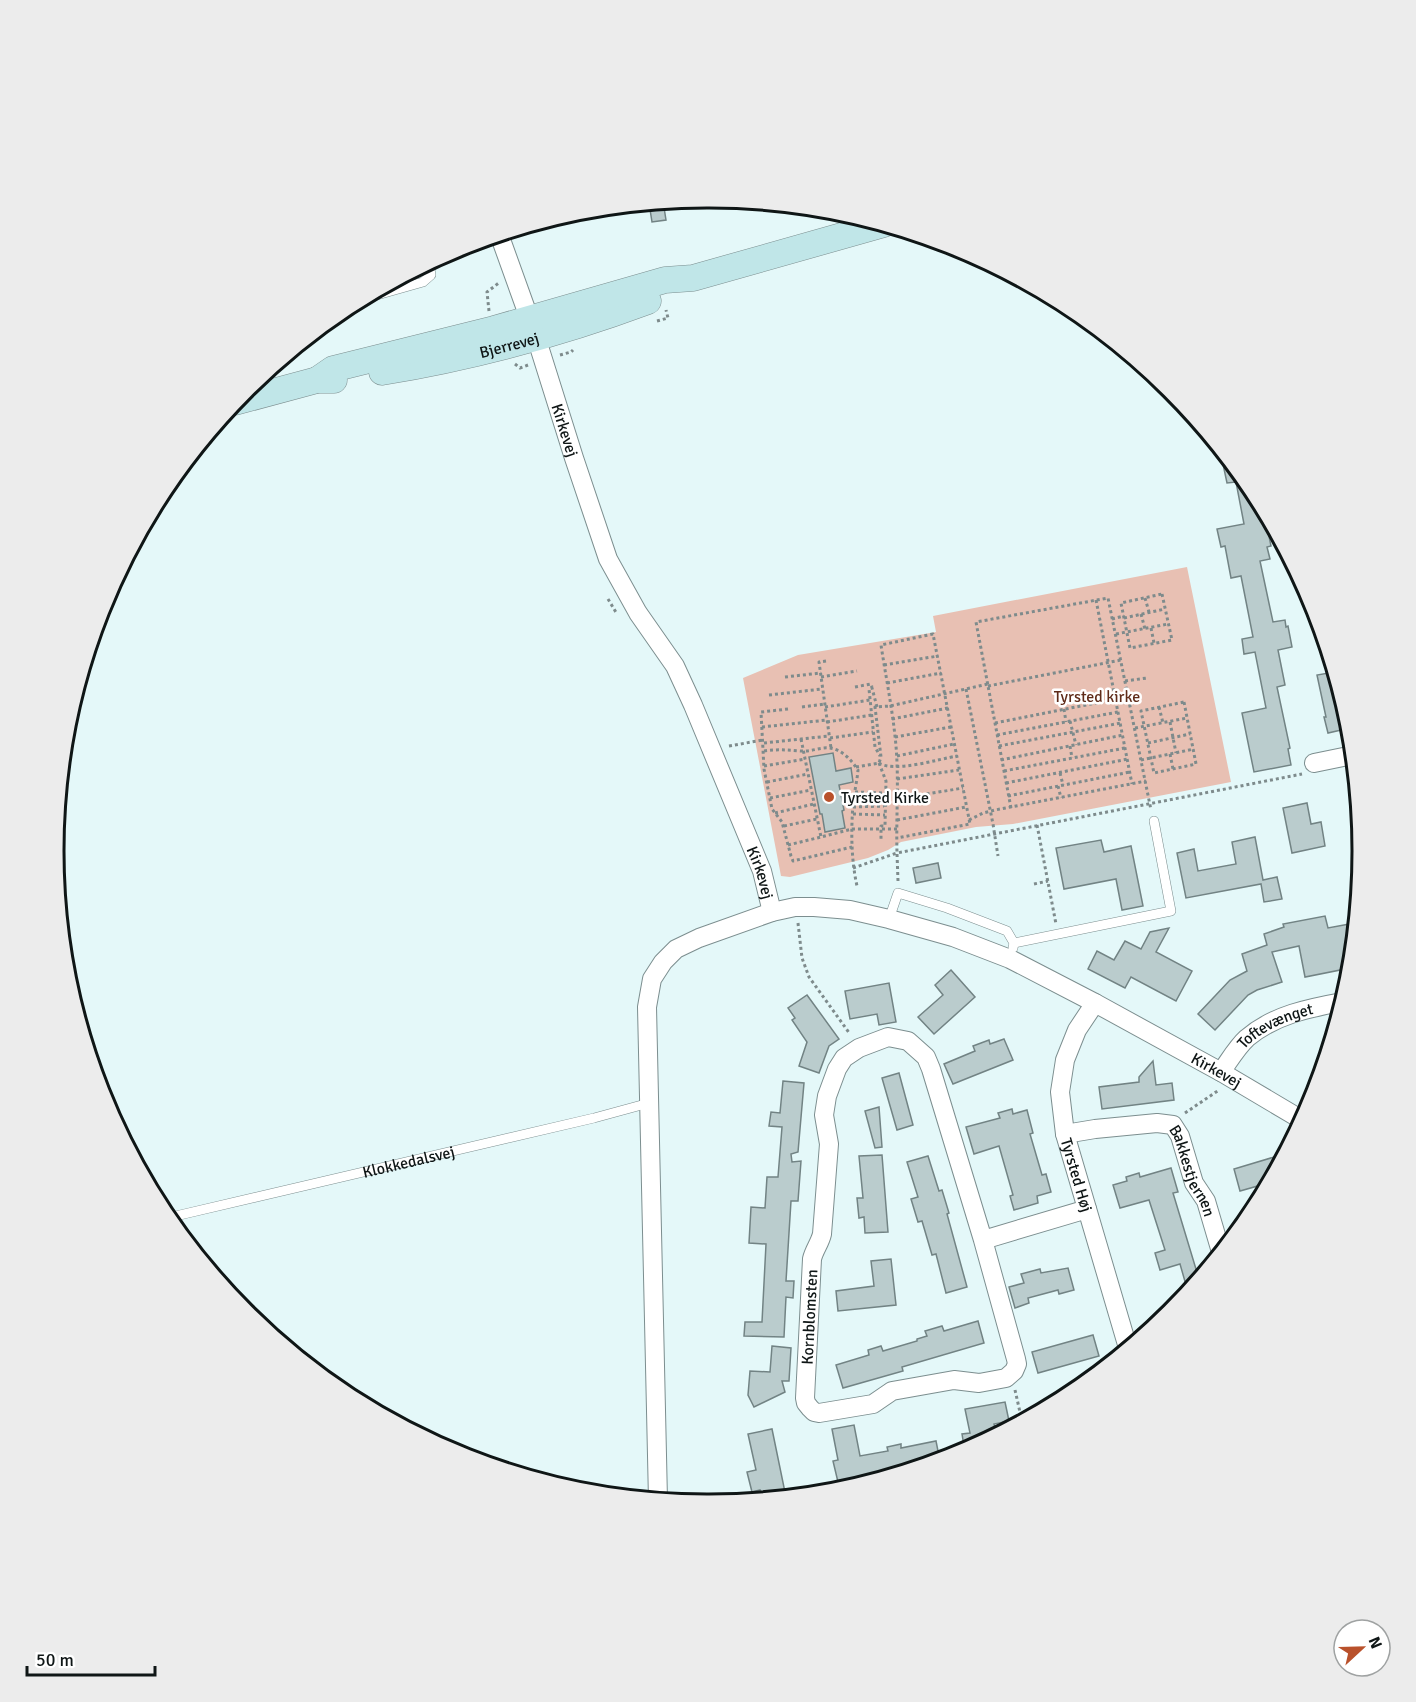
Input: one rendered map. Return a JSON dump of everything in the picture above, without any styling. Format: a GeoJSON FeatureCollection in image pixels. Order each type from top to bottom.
{"type":"FeatureCollection","features":[{"type":"Feature","properties":{"kind":"street","name":"Bjerrevej"},"geometry":{"type":"LineString","coordinates":[[252,398],[317,380],[336,380],[425,365],[665,280],[693,278],[870,228]]}},
{"type":"Feature","properties":{"kind":"street","name":"Kirkevej"},"geometry":{"type":"LineString","coordinates":[[502,242],[533,328],[608,559],[638,613],[675,666],[762,871],[772,912],[795,907],[850,910],[890,919],[953,938],[1012,951],[1095,1003],[1226,1074],[1294,1115]]}},
{"type":"Feature","properties":{"kind":"street"},"geometry":{"type":"LineString","coordinates":[[1314,763],[1344,757]]}},
{"type":"Feature","properties":{"kind":"street"},"geometry":{"type":"LineString","coordinates":[[658,1492],[647,1007],[652,979],[663,962],[676,949],[699,938],[772,912]]}},
{"type":"Feature","properties":{"kind":"street","name":"Tyrsted Høj"},"geometry":{"type":"LineString","coordinates":[[1095,1003],[1077,1030],[1065,1060],[1060,1092],[1065,1134],[1126,1340]]}},
{"type":"Feature","properties":{"kind":"street","name":"Toftevænget"},"geometry":{"type":"LineString","coordinates":[[1226,1074],[1245,1040],[1264,1025],[1305,1009],[1333,1004]]}},
{"type":"Feature","properties":{"kind":"street","name":"Kornblomsten"},"geometry":{"type":"LineString","coordinates":[[888,1037],[908,1041],[926,1057],[983,1240],[1017,1364],[1011,1374],[1005,1378],[979,1383],[954,1380],[892,1392],[873,1404],[824,1413],[814,1412],[806,1403],[805,1398],[812,1258],[822,1234],[829,1144],[824,1115],[826,1096],[844,1058],[860,1048],[888,1037]]}},
{"type":"Feature","properties":{"kind":"street","name":"Bakkestjernen"},"geometry":{"type":"LineString","coordinates":[[1065,1134],[1157,1123],[1173,1125],[1180,1136],[1194,1183],[1206,1201],[1219,1244]]}},
{"type":"Feature","properties":{"kind":"street"},"geometry":{"type":"LineString","coordinates":[[983,1240],[1087,1209]]}},
{"type":"Feature","properties":{"kind":"lane"},"geometry":{"type":"LineString","coordinates":[[392,291],[423,282],[431,275],[430,271]]}},
{"type":"Feature","properties":{"kind":"lane"},"geometry":{"type":"LineString","coordinates":[[890,919],[898,893],[947,908],[1007,931],[1012,951],[1058,934],[1171,911],[1154,821]]}},
{"type":"Feature","properties":{"kind":"lane","name":"Klokkedalsvej"},"geometry":{"type":"LineString","coordinates":[[178,1216],[594,1118],[649,1103]]}},
{"type":"Feature","properties":{"kind":"path"},"geometry":{"type":"LineString","coordinates":[[1162,594],[1172,640],[1130,648],[1121,603],[1145,598],[1162,594]]}},
{"type":"Feature","properties":{"kind":"path"},"geometry":{"type":"LineString","coordinates":[[1011,808],[976,622],[1108,598],[1154,821]]}},
{"type":"Feature","properties":{"kind":"path"},"geometry":{"type":"LineString","coordinates":[[1145,598],[1149,612]]}},
{"type":"Feature","properties":{"kind":"path"},"geometry":{"type":"LineString","coordinates":[[1096,600],[1132,784]]}},
{"type":"Feature","properties":{"kind":"path"},"geometry":{"type":"LineString","coordinates":[[1112,619],[1165,609]]}},
{"type":"Feature","properties":{"kind":"path"},"geometry":{"type":"LineString","coordinates":[[1141,614],[1145,629]]}},
{"type":"Feature","properties":{"kind":"path"},"geometry":{"type":"LineString","coordinates":[[1116,634],[1168,624]]}},
{"type":"Feature","properties":{"kind":"path"},"geometry":{"type":"LineString","coordinates":[[1151,628],[1154,643]]}},
{"type":"Feature","properties":{"kind":"path"},"geometry":{"type":"LineString","coordinates":[[898,893],[897,756],[881,645],[933,634],[969,821]]}},
{"type":"Feature","properties":{"kind":"path"},"geometry":{"type":"LineString","coordinates":[[884,665],[938,656]]}},
{"type":"Feature","properties":{"kind":"path"},"geometry":{"type":"LineString","coordinates":[[877,707],[1121,660]]}},
{"type":"Feature","properties":{"kind":"path"},"geometry":{"type":"LineString","coordinates":[[826,661],[819,662],[831,748]]}},
{"type":"Feature","properties":{"kind":"path"},"geometry":{"type":"LineString","coordinates":[[785,677],[857,671]]}},
{"type":"Feature","properties":{"kind":"path"},"geometry":{"type":"LineString","coordinates":[[887,683],[941,673]]}},
{"type":"Feature","properties":{"kind":"path"},"geometry":{"type":"LineString","coordinates":[[1125,681],[1147,678]]}},
{"type":"Feature","properties":{"kind":"path"},"geometry":{"type":"LineString","coordinates":[[855,687],[871,684],[877,707],[875,707],[879,763],[886,781],[885,826],[881,826],[881,840]]}},
{"type":"Feature","properties":{"kind":"path"},"geometry":{"type":"LineString","coordinates":[[872,688],[869,688],[873,731],[875,747],[880,757]]}},
{"type":"Feature","properties":{"kind":"path"},"geometry":{"type":"LineString","coordinates":[[769,695],[822,689]]}},
{"type":"Feature","properties":{"kind":"path"},"geometry":{"type":"LineString","coordinates":[[966,689],[998,856]]}},
{"type":"Feature","properties":{"kind":"path"},"geometry":{"type":"LineString","coordinates":[[995,723],[1116,699]]}},
{"type":"Feature","properties":{"kind":"path"},"geometry":{"type":"LineString","coordinates":[[802,707],[870,700]]}},
{"type":"Feature","properties":{"kind":"path"},"geometry":{"type":"LineString","coordinates":[[1184,702],[1196,764],[1154,772],[1141,711],[1159,707],[1184,702]]}},
{"type":"Feature","properties":{"kind":"path"},"geometry":{"type":"LineString","coordinates":[[1159,707],[1162,723]]}},
{"type":"Feature","properties":{"kind":"path"},"geometry":{"type":"LineString","coordinates":[[892,719],[948,708]]}},
{"type":"Feature","properties":{"kind":"path"},"geometry":{"type":"LineString","coordinates":[[788,709],[761,712],[764,766],[772,809],[783,826],[793,861],[852,847]]}},
{"type":"Feature","properties":{"kind":"path"},"geometry":{"type":"LineString","coordinates":[[1064,709],[1076,745]]}},
{"type":"Feature","properties":{"kind":"path"},"geometry":{"type":"LineString","coordinates":[[997,735],[1118,712]]}},
{"type":"Feature","properties":{"kind":"path"},"geometry":{"type":"LineString","coordinates":[[762,727],[872,715]]}},
{"type":"Feature","properties":{"kind":"path"},"geometry":{"type":"LineString","coordinates":[[1135,728],[1187,718]]}},
{"type":"Feature","properties":{"kind":"path"},"geometry":{"type":"LineString","coordinates":[[1170,722],[1176,753]]}},
{"type":"Feature","properties":{"kind":"path"},"geometry":{"type":"LineString","coordinates":[[999,746],[1120,723]]}},
{"type":"Feature","properties":{"kind":"path"},"geometry":{"type":"LineString","coordinates":[[895,737],[951,727]]}},
{"type":"Feature","properties":{"kind":"path"},"geometry":{"type":"LineString","coordinates":[[727,747],[873,731]]}},
{"type":"Feature","properties":{"kind":"path"},"geometry":{"type":"LineString","coordinates":[[1148,742],[1190,734]]}},
{"type":"Feature","properties":{"kind":"path"},"geometry":{"type":"LineString","coordinates":[[1001,760],[1123,735]]}},
{"type":"Feature","properties":{"kind":"path"},"geometry":{"type":"LineString","coordinates":[[801,739],[821,837]]}},
{"type":"Feature","properties":{"kind":"path"},"geometry":{"type":"LineString","coordinates":[[897,756],[954,744]]}},
{"type":"Feature","properties":{"kind":"path"},"geometry":{"type":"LineString","coordinates":[[1070,746],[1072,758]]}},
{"type":"Feature","properties":{"kind":"path"},"geometry":{"type":"LineString","coordinates":[[764,751],[831,748],[852,761],[858,771],[852,829],[853,868],[857,886]]}},
{"type":"Feature","properties":{"kind":"path"},"geometry":{"type":"LineString","coordinates":[[1004,771],[1125,748]]}},
{"type":"Feature","properties":{"kind":"path"},"geometry":{"type":"LineString","coordinates":[[1141,760],[1194,750]]}},
{"type":"Feature","properties":{"kind":"path"},"geometry":{"type":"LineString","coordinates":[[1170,754],[1173,769]]}},
{"type":"Feature","properties":{"kind":"path"},"geometry":{"type":"LineString","coordinates":[[856,767],[879,763],[884,766],[897,767],[957,756]]}},
{"type":"Feature","properties":{"kind":"path"},"geometry":{"type":"LineString","coordinates":[[764,766],[805,759]]}},
{"type":"Feature","properties":{"kind":"path"},"geometry":{"type":"LineString","coordinates":[[1006,783],[1128,759]]}},
{"type":"Feature","properties":{"kind":"path"},"geometry":{"type":"LineString","coordinates":[[853,868],[897,853],[1304,774],[1314,763]]}},
{"type":"Feature","properties":{"kind":"path"},"geometry":{"type":"LineString","coordinates":[[897,779],[959,770]]}},
{"type":"Feature","properties":{"kind":"path"},"geometry":{"type":"LineString","coordinates":[[1060,772],[1063,785]]}},
{"type":"Feature","properties":{"kind":"path"},"geometry":{"type":"LineString","coordinates":[[1008,796],[1130,772]]}},
{"type":"Feature","properties":{"kind":"path"},"geometry":{"type":"LineString","coordinates":[[767,782],[808,774]]}},
{"type":"Feature","properties":{"kind":"path"},"geometry":{"type":"LineString","coordinates":[[897,838],[969,824],[969,821],[982,813],[1146,781]]}},
{"type":"Feature","properties":{"kind":"path"},"geometry":{"type":"LineString","coordinates":[[1058,786],[1061,798]]}},
{"type":"Feature","properties":{"kind":"path"},"geometry":{"type":"LineString","coordinates":[[897,799],[963,788]]}},
{"type":"Feature","properties":{"kind":"path"},"geometry":{"type":"LineString","coordinates":[[770,798],[812,790]]}},
{"type":"Feature","properties":{"kind":"path"},"geometry":{"type":"LineString","coordinates":[[855,792],[885,793]]}},
{"type":"Feature","properties":{"kind":"path"},"geometry":{"type":"LineString","coordinates":[[775,813],[814,804]]}},
{"type":"Feature","properties":{"kind":"path"},"geometry":{"type":"LineString","coordinates":[[853,807],[885,806]]}},
{"type":"Feature","properties":{"kind":"path"},"geometry":{"type":"LineString","coordinates":[[897,820],[966,807]]}},
{"type":"Feature","properties":{"kind":"path"},"geometry":{"type":"LineString","coordinates":[[853,814],[885,815]]}},
{"type":"Feature","properties":{"kind":"path"},"geometry":{"type":"LineString","coordinates":[[783,826],[817,819]]}},
{"type":"Feature","properties":{"kind":"path"},"geometry":{"type":"LineString","coordinates":[[1037,825],[1058,934]]}},
{"type":"Feature","properties":{"kind":"path"},"geometry":{"type":"LineString","coordinates":[[788,844],[852,829],[897,829]]}},
{"type":"Feature","properties":{"kind":"path"},"geometry":{"type":"LineString","coordinates":[[1034,884],[1048,881]]}},
{"type":"Feature","properties":{"kind":"path"},"geometry":{"type":"LineString","coordinates":[[795,907],[802,958],[809,977],[860,1048]]}},
{"type":"Feature","properties":{"kind":"path"},"geometry":{"type":"LineString","coordinates":[[1173,1125],[1183,1115],[1222,1088],[1226,1074]]}},
{"type":"Feature","properties":{"kind":"path"},"geometry":{"type":"LineString","coordinates":[[1011,1374],[1020,1413]]}},
{"type":"Feature","properties":{"kind":"green space","name":"Tyrsted kirke"},"geometry":{"type":"Polygon","coordinates":[[[1187,567],[1231,782],[1013,824],[976,827],[901,842],[868,858],[790,877],[781,876],[743,678],[798,655],[936,632],[933,616],[1187,567]]]}},
{"type":"Feature","properties":{"kind":"building"},"geometry":{"type":"Polygon","coordinates":[[[664,209],[666,220],[652,222],[650,211],[664,209]]]}},
{"type":"Feature","properties":{"kind":"building"},"geometry":{"type":"Polygon","coordinates":[[[1223,465],[1235,482],[1227,483],[1223,465]]]}},
{"type":"Feature","properties":{"kind":"building"},"geometry":{"type":"Polygon","coordinates":[[[1236,483],[1269,537],[1271,546],[1267,547],[1270,559],[1260,561],[1273,622],[1285,620],[1292,647],[1278,650],[1285,685],[1277,687],[1290,748],[1288,749],[1291,765],[1254,772],[1242,713],[1266,708],[1255,652],[1244,654],[1242,639],[1253,637],[1241,576],[1231,578],[1225,546],[1221,547],[1217,529],[1244,524],[1236,483]]]}},
{"type":"Feature","properties":{"kind":"building"},"geometry":{"type":"Polygon","coordinates":[[[1327,673],[1340,730],[1328,733],[1317,675],[1327,673]]]}},
{"type":"Feature","properties":{"kind":"building","name":"Tyrsted Kirke"},"geometry":{"type":"Polygon","coordinates":[[[833,753],[836,771],[851,768],[853,782],[839,785],[845,828],[825,832],[809,757],[833,753]]]}},
{"type":"Feature","properties":{"kind":"building"},"geometry":{"type":"Polygon","coordinates":[[[1307,803],[1311,824],[1321,822],[1325,846],[1292,853],[1283,808],[1307,803]]]}},
{"type":"Feature","properties":{"kind":"building"},"geometry":{"type":"Polygon","coordinates":[[[1255,837],[1263,880],[1277,877],[1282,899],[1264,902],[1261,884],[1186,898],[1177,853],[1194,849],[1198,871],[1236,864],[1232,842],[1255,837]]]}},
{"type":"Feature","properties":{"kind":"building"},"geometry":{"type":"Polygon","coordinates":[[[1101,840],[1104,852],[1131,846],[1143,906],[1122,910],[1116,879],[1064,889],[1056,848],[1101,840]]]}},
{"type":"Feature","properties":{"kind":"building"},"geometry":{"type":"Polygon","coordinates":[[[938,863],[941,878],[916,883],[913,868],[938,863]]]}},
{"type":"Feature","properties":{"kind":"building"},"geometry":{"type":"Polygon","coordinates":[[[1325,916],[1328,928],[1347,924],[1340,970],[1305,977],[1299,946],[1272,952],[1282,982],[1248,995],[1215,1030],[1198,1014],[1230,980],[1247,971],[1242,954],[1267,945],[1264,934],[1284,927],[1283,924],[1325,916]]]}},
{"type":"Feature","properties":{"kind":"building"},"geometry":{"type":"Polygon","coordinates":[[[1169,928],[1156,952],[1192,971],[1176,1001],[1131,977],[1125,988],[1088,969],[1097,951],[1114,960],[1125,941],[1141,949],[1150,932],[1169,928]]]}},
{"type":"Feature","properties":{"kind":"building"},"geometry":{"type":"Polygon","coordinates":[[[951,970],[975,997],[934,1034],[918,1017],[943,995],[935,985],[951,970]]]}},
{"type":"Feature","properties":{"kind":"building"},"geometry":{"type":"Polygon","coordinates":[[[889,983],[896,1022],[879,1025],[877,1014],[850,1019],[845,991],[889,983]]]}},
{"type":"Feature","properties":{"kind":"building"},"geometry":{"type":"Polygon","coordinates":[[[807,995],[839,1039],[829,1046],[819,1073],[799,1066],[807,1042],[792,1020],[795,1018],[788,1008],[807,995]]]}},
{"type":"Feature","properties":{"kind":"building"},"geometry":{"type":"Polygon","coordinates":[[[1004,1039],[1013,1060],[953,1084],[944,1064],[975,1051],[973,1046],[989,1040],[990,1044],[1004,1039]]]}},
{"type":"Feature","properties":{"kind":"building"},"geometry":{"type":"Polygon","coordinates":[[[1153,1061],[1156,1085],[1172,1083],[1174,1100],[1102,1109],[1099,1087],[1139,1082],[1139,1077],[1153,1061]]]}},
{"type":"Feature","properties":{"kind":"building"},"geometry":{"type":"Polygon","coordinates":[[[899,1073],[913,1125],[897,1130],[882,1078],[899,1073]]]}},
{"type":"Feature","properties":{"kind":"building"},"geometry":{"type":"Polygon","coordinates":[[[783,1081],[804,1083],[798,1152],[791,1154],[792,1162],[801,1161],[798,1201],[791,1201],[786,1281],[794,1281],[793,1298],[786,1297],[784,1337],[744,1336],[745,1322],[762,1322],[766,1244],[749,1243],[751,1207],[765,1208],[767,1177],[778,1177],[782,1127],[769,1126],[771,1112],[780,1113],[783,1081]]]}},
{"type":"Feature","properties":{"kind":"building"},"geometry":{"type":"Polygon","coordinates":[[[879,1107],[882,1147],[875,1148],[865,1111],[879,1107]]]}},
{"type":"Feature","properties":{"kind":"building"},"geometry":{"type":"Polygon","coordinates":[[[1012,1109],[1013,1114],[1027,1110],[1033,1133],[1030,1134],[1042,1175],[1046,1174],[1051,1192],[1037,1196],[1038,1203],[1014,1210],[1010,1196],[1013,1195],[999,1146],[974,1154],[966,1127],[1000,1118],[998,1113],[1012,1109]]]}},
{"type":"Feature","properties":{"kind":"building"},"geometry":{"type":"Polygon","coordinates":[[[882,1155],[888,1232],[865,1233],[864,1217],[859,1218],[857,1198],[863,1198],[859,1156],[882,1155]]]}},
{"type":"Feature","properties":{"kind":"building"},"geometry":{"type":"Polygon","coordinates":[[[928,1156],[949,1213],[947,1214],[967,1287],[946,1293],[936,1254],[932,1255],[922,1221],[918,1222],[911,1199],[918,1197],[907,1162],[928,1156]]]}},
{"type":"Feature","properties":{"kind":"building"},"geometry":{"type":"Polygon","coordinates":[[[1274,1157],[1257,1186],[1240,1191],[1234,1169],[1274,1157]]]}},
{"type":"Feature","properties":{"kind":"building"},"geometry":{"type":"Polygon","coordinates":[[[1171,1168],[1178,1192],[1173,1193],[1196,1270],[1185,1282],[1180,1264],[1160,1270],[1155,1253],[1165,1250],[1149,1200],[1120,1208],[1113,1185],[1127,1181],[1126,1177],[1139,1173],[1140,1177],[1171,1168]]]}},
{"type":"Feature","properties":{"kind":"building"},"geometry":{"type":"Polygon","coordinates":[[[891,1259],[896,1305],[838,1311],[836,1291],[874,1286],[871,1261],[891,1259]]]}},
{"type":"Feature","properties":{"kind":"building"},"geometry":{"type":"Polygon","coordinates":[[[1068,1268],[1074,1290],[1059,1294],[1058,1290],[1028,1298],[1029,1303],[1015,1308],[1009,1287],[1024,1283],[1021,1274],[1040,1269],[1041,1273],[1068,1268]]]}},
{"type":"Feature","properties":{"kind":"building"},"geometry":{"type":"Polygon","coordinates":[[[978,1321],[984,1343],[902,1367],[903,1371],[843,1388],[836,1365],[869,1355],[868,1350],[881,1346],[883,1351],[917,1341],[927,1336],[925,1331],[942,1326],[944,1331],[978,1321]]]}},
{"type":"Feature","properties":{"kind":"building"},"geometry":{"type":"Polygon","coordinates":[[[1093,1335],[1099,1356],[1038,1373],[1032,1352],[1093,1335]]]}},
{"type":"Feature","properties":{"kind":"building"},"geometry":{"type":"Polygon","coordinates":[[[772,1346],[791,1348],[789,1381],[782,1381],[785,1392],[754,1407],[748,1395],[750,1371],[770,1372],[772,1346]]]}},
{"type":"Feature","properties":{"kind":"building"},"geometry":{"type":"Polygon","coordinates":[[[1005,1402],[1009,1420],[994,1424],[995,1427],[963,1442],[962,1434],[970,1433],[965,1409],[1005,1402]]]}},
{"type":"Feature","properties":{"kind":"building"},"geometry":{"type":"Polygon","coordinates":[[[854,1425],[860,1456],[888,1451],[887,1447],[901,1444],[901,1448],[936,1441],[938,1452],[875,1473],[838,1481],[833,1461],[838,1460],[832,1429],[854,1425]]]}},
{"type":"Feature","properties":{"kind":"building"},"geometry":{"type":"Polygon","coordinates":[[[772,1429],[784,1490],[752,1492],[747,1472],[756,1470],[748,1434],[772,1429]]]}},
{"type":"Feature","properties":{"kind":"place","name":"Tyrsted Kirke"},"geometry":{"type":"Point","coordinates":[829,797]}}]}
